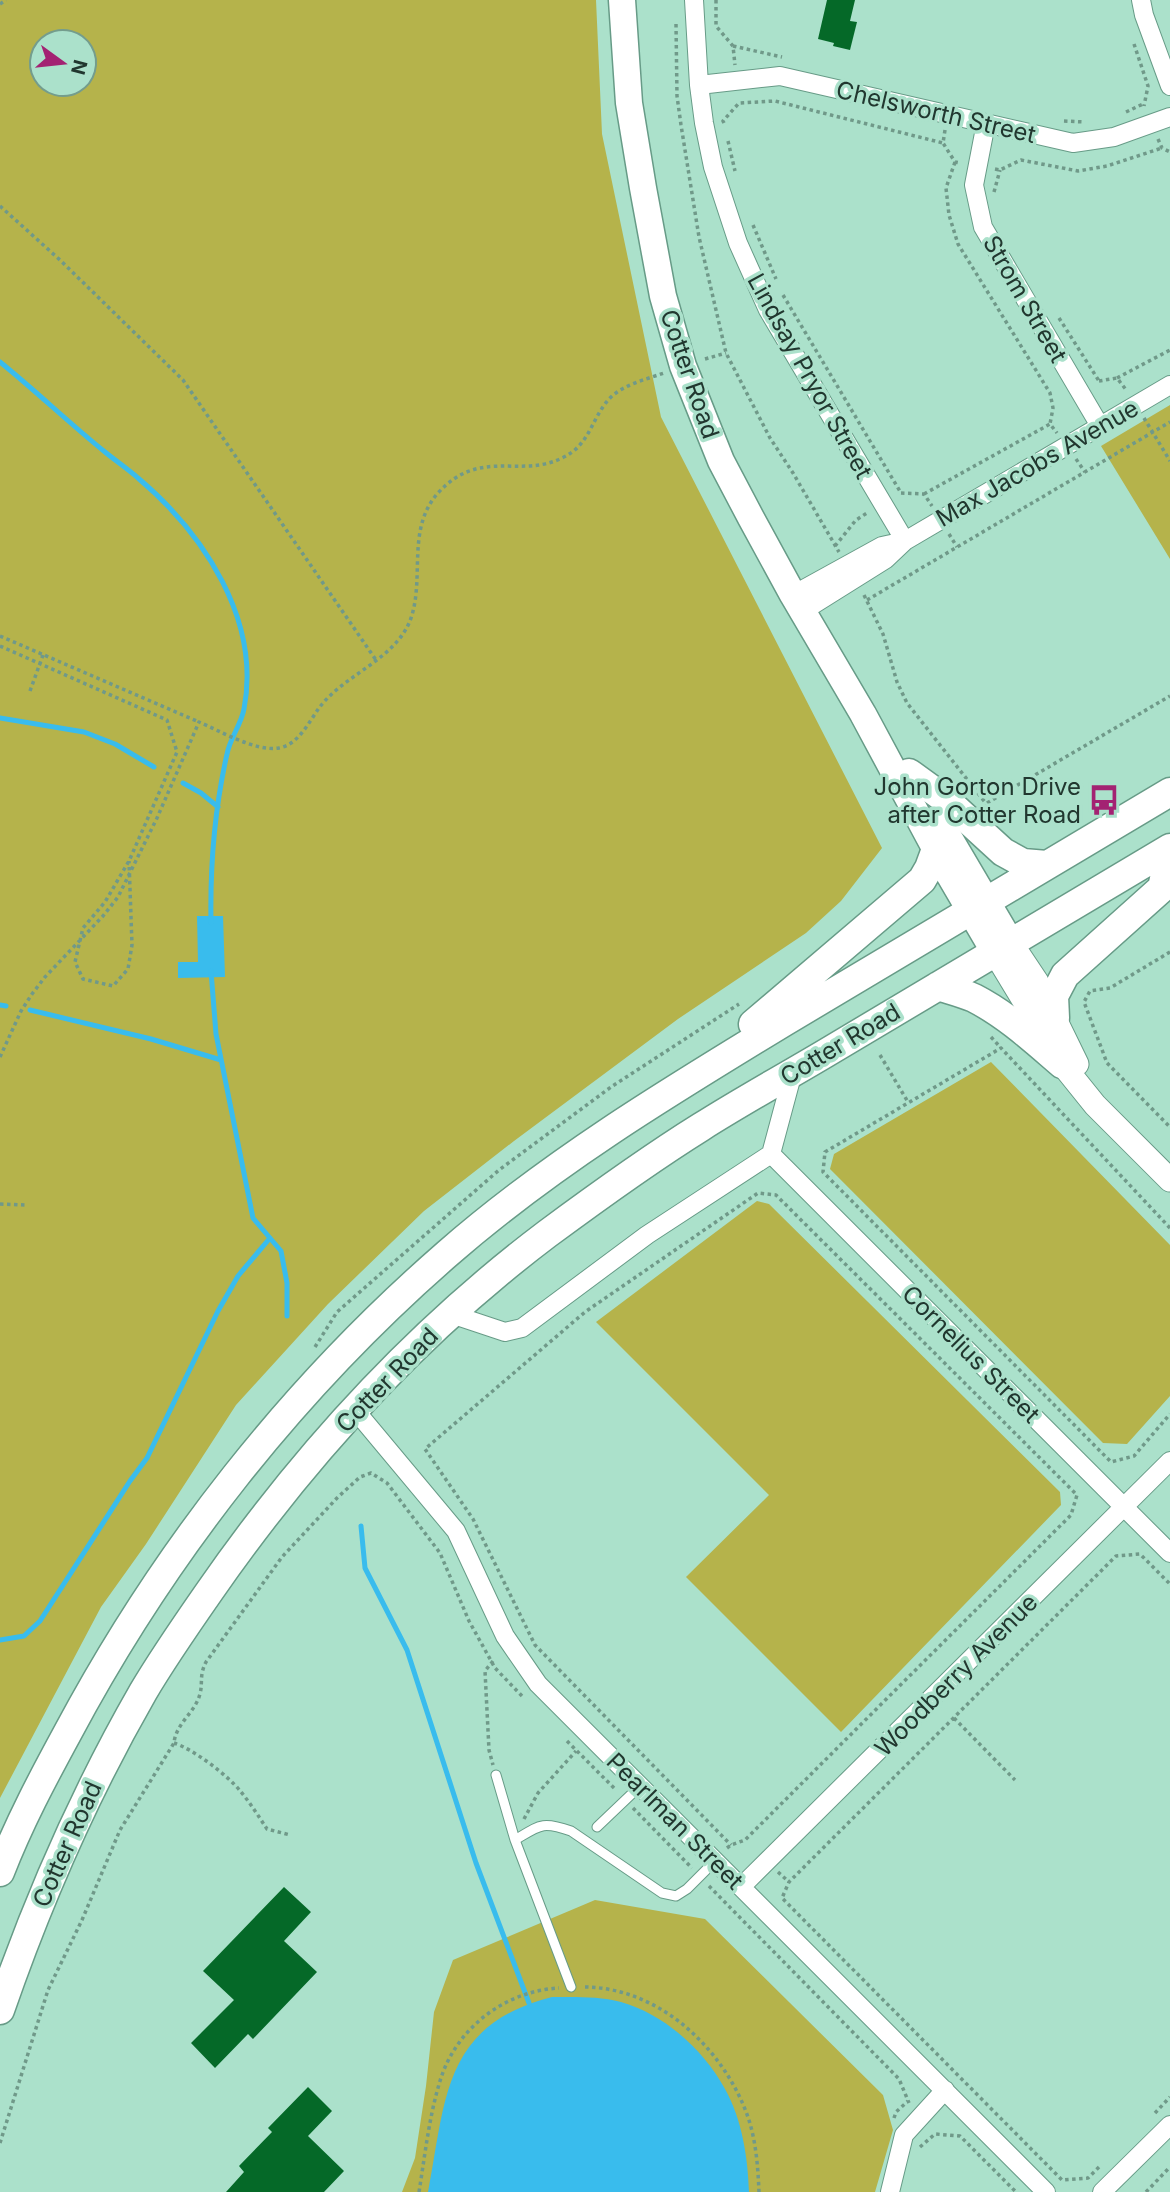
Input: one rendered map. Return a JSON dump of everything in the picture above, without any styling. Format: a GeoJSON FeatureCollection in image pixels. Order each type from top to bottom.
{"type":"FeatureCollection","features":[{"type":"Feature","properties":{"kind":"main road","name":"Cotter Road"},"geometry":{"type":"LineString","coordinates":[[622,0],[629,103],[643,188],[663,296],[683,366],[721,461],[798,603],[863,713],[936,849],[978,905]]}},
{"type":"Feature","properties":{"kind":"main road","name":"Cotter Road"},"geometry":{"type":"LineString","coordinates":[[0,2010],[23,1942],[62,1853],[101,1770],[145,1690],[248,1536],[355,1410],[451,1314],[545,1235],[702,1126],[1003,948],[909,773],[863,713]]}},
{"type":"Feature","properties":{"kind":"main road"},"geometry":{"type":"LineString","coordinates":[[909,773],[945,799],[1003,852],[1023,863],[1047,865]]}},
{"type":"Feature","properties":{"kind":"main road"},"geometry":{"type":"LineString","coordinates":[[978,905],[1170,792]]}},
{"type":"Feature","properties":{"kind":"main road"},"geometry":{"type":"LineString","coordinates":[[449,1252],[473,1212],[539,1160],[636,1094],[756,1022],[922,880],[936,849]]}},
{"type":"Feature","properties":{"kind":"main road"},"geometry":{"type":"LineString","coordinates":[[1003,948],[1170,850]]}},
{"type":"Feature","properties":{"kind":"main road"},"geometry":{"type":"LineString","coordinates":[[1055,1018],[1054,996],[1065,975],[1162,888],[1170,850]]}},
{"type":"Feature","properties":{"kind":"main road","name":"Cotter Road"},"geometry":{"type":"LineString","coordinates":[[0,1872],[32,1798],[95,1681],[179,1551],[218,1497],[309,1390],[370,1326],[449,1252],[552,1172],[660,1097],[978,905]]}},
{"type":"Feature","properties":{"kind":"main road"},"geometry":{"type":"LineString","coordinates":[[938,986],[972,997],[996,1011],[1062,1064]]}},
{"type":"Feature","properties":{"kind":"street","name":"Lindsay Pryor Street"},"geometry":{"type":"LineString","coordinates":[[694,0],[704,122],[713,167],[738,243],[768,310],[905,541]]}},
{"type":"Feature","properties":{"kind":"street"},"geometry":{"type":"LineString","coordinates":[[1141,0],[1170,86]]}},
{"type":"Feature","properties":{"kind":"street","name":"Chelsworth Street"},"geometry":{"type":"LineString","coordinates":[[699,85],[780,76],[1073,144],[1114,137],[1170,117]]}},
{"type":"Feature","properties":{"kind":"street","name":"Strom Street"},"geometry":{"type":"LineString","coordinates":[[986,123],[974,186],[983,227],[1100,426]]}},
{"type":"Feature","properties":{"kind":"street","name":"Max Jacobs Avenue"},"geometry":{"type":"LineString","coordinates":[[798,603],[852,572],[882,546],[905,541],[1170,385]]}},
{"type":"Feature","properties":{"kind":"street"},"geometry":{"type":"LineString","coordinates":[[1003,948],[1037,982],[1096,1105]]}},
{"type":"Feature","properties":{"kind":"street"},"geometry":{"type":"LineString","coordinates":[[1003,948],[1062,1064],[1096,1105],[1170,1180]]}},
{"type":"Feature","properties":{"kind":"street"},"geometry":{"type":"LineString","coordinates":[[451,1314],[505,1332],[522,1328],[647,1235],[771,1154],[793,1072]]}},
{"type":"Feature","properties":{"kind":"street","name":"Cornelius Street"},"geometry":{"type":"LineString","coordinates":[[771,1154],[1170,1553]]}},
{"type":"Feature","properties":{"kind":"street","name":"Pearlman Street"},"geometry":{"type":"LineString","coordinates":[[355,1410],[456,1531],[505,1636],[538,1684],[1046,2192]]}},
{"type":"Feature","properties":{"kind":"street","name":"Woodberry Avenue"},"geometry":{"type":"LineString","coordinates":[[741,1887],[1170,1461]]}},
{"type":"Feature","properties":{"kind":"street"},"geometry":{"type":"LineString","coordinates":[[890,2192],[904,2135],[945,2090]]}},
{"type":"Feature","properties":{"kind":"street"},"geometry":{"type":"LineString","coordinates":[[1102,2192],[1170,2125]]}},
{"type":"Feature","properties":{"kind":"lane"},"geometry":{"type":"LineString","coordinates":[[496,1774],[515,1840],[571,1987]]}},
{"type":"Feature","properties":{"kind":"lane"},"geometry":{"type":"LineString","coordinates":[[597,1827],[640,1786]]}},
{"type":"Feature","properties":{"kind":"lane"},"geometry":{"type":"LineString","coordinates":[[515,1840],[540,1825],[571,1831],[662,1893],[676,1896],[687,1889],[715,1861]]}},
{"type":"Feature","properties":{"kind":"path"},"geometry":{"type":"LineString","coordinates":[[0,4],[6,0]]}},
{"type":"Feature","properties":{"kind":"path"},"geometry":{"type":"LineString","coordinates":[[716,0],[716,26],[733,46]]}},
{"type":"Feature","properties":{"kind":"path"},"geometry":{"type":"LineString","coordinates":[[676,14],[677,96],[681,125],[699,237],[726,353],[770,438],[852,572],[883,635],[897,682],[907,703],[993,813]]}},
{"type":"Feature","properties":{"kind":"path"},"geometry":{"type":"LineString","coordinates":[[1136,52],[1148,86],[1143,104]]}},
{"type":"Feature","properties":{"kind":"path"},"geometry":{"type":"LineString","coordinates":[[735,173],[723,121],[739,103],[775,101],[943,143]]}},
{"type":"Feature","properties":{"kind":"path"},"geometry":{"type":"LineString","coordinates":[[1161,148],[1170,152]]}},
{"type":"Feature","properties":{"kind":"path"},"geometry":{"type":"LineString","coordinates":[[955,162],[946,188],[949,215],[958,244],[1050,393],[1053,408],[1050,424],[1084,472]]}},
{"type":"Feature","properties":{"kind":"path"},"geometry":{"type":"LineString","coordinates":[[993,196],[1000,170]]}},
{"type":"Feature","properties":{"kind":"path"},"geometry":{"type":"LineString","coordinates":[[0,206],[60,260],[183,380],[376,660]]}},
{"type":"Feature","properties":{"kind":"path"},"geometry":{"type":"LineString","coordinates":[[752,223],[783,297],[901,493]]}},
{"type":"Feature","properties":{"kind":"path"},"geometry":{"type":"LineString","coordinates":[[1058,315],[1099,381],[1117,378],[1170,350]]}},
{"type":"Feature","properties":{"kind":"path"},"geometry":{"type":"LineString","coordinates":[[0,636],[246,742],[271,749],[289,744],[330,695],[395,644],[409,623],[415,595],[421,526],[427,509],[443,488],[458,476],[485,466],[535,465],[561,459],[582,444],[611,398],[631,385],[726,353]]}},
{"type":"Feature","properties":{"kind":"path"},"geometry":{"type":"LineString","coordinates":[[1117,378],[1170,461]]}},
{"type":"Feature","properties":{"kind":"path"},"geometry":{"type":"LineString","coordinates":[[866,600],[1170,422]]}},
{"type":"Feature","properties":{"kind":"path"},"geometry":{"type":"LineString","coordinates":[[924,494],[1050,424]]}},
{"type":"Feature","properties":{"kind":"path"},"geometry":{"type":"LineString","coordinates":[[1165,453],[1170,450]]}},
{"type":"Feature","properties":{"kind":"path"},"geometry":{"type":"LineString","coordinates":[[835,546],[856,520],[882,503]]}},
{"type":"Feature","properties":{"kind":"path"},"geometry":{"type":"LineString","coordinates":[[0,646],[167,720],[177,752],[129,861],[105,902],[83,928],[75,962],[83,979],[113,986],[128,969],[132,945],[129,861]]}},
{"type":"Feature","properties":{"kind":"path"},"geometry":{"type":"LineString","coordinates":[[30,691],[43,655]]}},
{"type":"Feature","properties":{"kind":"path"},"geometry":{"type":"LineString","coordinates":[[986,803],[1170,696]]}},
{"type":"Feature","properties":{"kind":"path"},"geometry":{"type":"LineString","coordinates":[[0,1056],[32,994],[118,897],[158,818],[199,722]]}},
{"type":"Feature","properties":{"kind":"path"},"geometry":{"type":"LineString","coordinates":[[1170,952],[1110,988],[1090,991],[1084,1002],[1107,1063],[1170,1127]]}},
{"type":"Feature","properties":{"kind":"path"},"geometry":{"type":"LineString","coordinates":[[1170,1228],[1000,1048],[825,1152],[823,1172],[1111,1462],[1134,1456],[1170,1414]]}},
{"type":"Feature","properties":{"kind":"path"},"geometry":{"type":"LineString","coordinates":[[880,1055],[908,1102]]}},
{"type":"Feature","properties":{"kind":"path"},"geometry":{"type":"LineString","coordinates":[[758,1193],[776,1195],[1077,1495],[1072,1515],[745,1840],[731,1845],[535,1645],[473,1519],[425,1449],[585,1312],[758,1193]]}},
{"type":"Feature","properties":{"kind":"path"},"geometry":{"type":"LineString","coordinates":[[0,1203],[25,1205]]}},
{"type":"Feature","properties":{"kind":"path"},"geometry":{"type":"LineString","coordinates":[[0,2143],[48,1990],[78,1929],[120,1830],[174,1744],[177,1729],[200,1693],[201,1672],[206,1662],[282,1556],[360,1476]]}},
{"type":"Feature","properties":{"kind":"path"},"geometry":{"type":"LineString","coordinates":[[1106,2160],[1088,2178],[1062,2180],[782,1898],[789,1882],[1116,1556],[1140,1554],[1170,1584]]}},
{"type":"Feature","properties":{"kind":"path"},"geometry":{"type":"LineString","coordinates":[[493,1661],[485,1671],[489,1749],[496,1774]]}},
{"type":"Feature","properties":{"kind":"path"},"geometry":{"type":"LineString","coordinates":[[954,1718],[1015,1780]]}},
{"type":"Feature","properties":{"kind":"path"},"geometry":{"type":"LineString","coordinates":[[515,1840],[528,1808],[538,1793],[590,1737]]}},
{"type":"Feature","properties":{"kind":"path"},"geometry":{"type":"LineString","coordinates":[[174,1744],[184,1746],[240,1790],[267,1829],[290,1835]]}},
{"type":"Feature","properties":{"kind":"path"},"geometry":{"type":"LineString","coordinates":[[571,1987],[614,1990],[649,2002],[684,2026],[716,2058],[733,2084],[747,2117],[755,2145],[759,2192]]}},
{"type":"Feature","properties":{"kind":"path"},"geometry":{"type":"LineString","coordinates":[[419,2192],[435,2101],[445,2067],[466,2034],[483,2016],[506,2001],[554,1988]]}},
{"type":"Feature","properties":{"kind":"path"},"geometry":{"type":"LineString","coordinates":[[1152,2115],[1170,2097]]}},
{"type":"Feature","properties":{"kind":"path"},"geometry":{"type":"LineString","coordinates":[[916,2152],[935,2134],[960,2136],[1016,2192]]}},
{"type":"Feature","properties":{"kind":"path"},"geometry":{"type":"LineString","coordinates":[[1146,2192],[1170,2167]]}},
{"type":"Feature","properties":{"kind":"shaded area"},"geometry":{"type":"Polygon","coordinates":[[[0,0],[596,0],[602,134],[661,417],[882,848],[841,901],[806,933],[678,1019],[514,1141],[424,1211],[328,1304],[236,1405],[146,1544],[101,1607],[0,1798],[0,0]]]}},
{"type":"Feature","properties":{"kind":"shaded area"},"geometry":{"type":"Polygon","coordinates":[[[1170,405],[1170,559],[1101,446],[1170,405]]]}},
{"type":"Feature","properties":{"kind":"shaded area"},"geometry":{"type":"Polygon","coordinates":[[[991,1062],[1170,1245],[1170,1396],[1127,1444],[1103,1443],[830,1169],[834,1154],[991,1062]]]}},
{"type":"Feature","properties":{"kind":"shaded area"},"geometry":{"type":"Polygon","coordinates":[[[757,1201],[769,1204],[1060,1492],[1061,1505],[841,1732],[686,1577],[769,1495],[596,1322],[757,1201]]]}},
{"type":"Feature","properties":{"kind":"shaded area"},"geometry":{"type":"Polygon","coordinates":[[[595,1900],[705,1919],[883,2095],[893,2130],[875,2192],[402,2192],[415,2158],[434,2012],[453,1960],[595,1900]]]}},
{"type":"Feature","properties":{"kind":"water"},"geometry":{"type":"Polygon","coordinates":[[[197,916],[223,916],[225,977],[178,978],[178,962],[198,962],[197,916]]]}},
{"type":"Feature","properties":{"kind":"water"},"geometry":{"type":"Polygon","coordinates":[[[552,1997],[586,1997],[621,2002],[652,2015],[694,2047],[725,2089],[736,2113],[745,2152],[749,2192],[428,2192],[446,2096],[456,2070],[470,2046],[489,2026],[516,2010],[552,1997]]]}},
{"type":"Feature","properties":{"kind":"building"},"geometry":{"type":"Polygon","coordinates":[[[827,0],[855,0],[850,21],[857,22],[850,50],[818,39],[827,0]]]}},
{"type":"Feature","properties":{"kind":"building"},"geometry":{"type":"Polygon","coordinates":[[[284,1887],[311,1912],[284,1941],[317,1972],[253,2039],[248,2034],[215,2068],[191,2043],[234,2000],[203,1971],[284,1887]]]}},
{"type":"Feature","properties":{"kind":"building"},"geometry":{"type":"Polygon","coordinates":[[[308,2087],[332,2111],[308,2136],[344,2171],[324,2192],[226,2192],[244,2172],[239,2166],[272,2132],[268,2128],[308,2087]]]}},
{"type":"Feature","properties":{"kind":"waterway"},"geometry":{"type":"LineString","coordinates":[[0,362],[162,500],[205,552],[222,581],[235,612],[244,643],[247,676],[244,709],[228,748],[219,795],[212,859],[211,923]]}},
{"type":"Feature","properties":{"kind":"waterway"},"geometry":{"type":"LineString","coordinates":[[0,718],[84,732],[115,744],[154,767]]}},
{"type":"Feature","properties":{"kind":"waterway"},"geometry":{"type":"LineString","coordinates":[[183,783],[218,807]]}},
{"type":"Feature","properties":{"kind":"waterway"},"geometry":{"type":"LineString","coordinates":[[211,971],[216,1034],[253,1218],[281,1251],[287,1283],[287,1316]]}},
{"type":"Feature","properties":{"kind":"waterway"},"geometry":{"type":"LineString","coordinates":[[0,1005],[6,1006]]}},
{"type":"Feature","properties":{"kind":"waterway"},"geometry":{"type":"LineString","coordinates":[[30,1010],[151,1039],[221,1060]]}},
{"type":"Feature","properties":{"kind":"waterway"},"geometry":{"type":"LineString","coordinates":[[0,1640],[24,1636],[40,1621],[147,1458],[218,1311],[238,1276],[270,1238]]}},
{"type":"Feature","properties":{"kind":"waterway"},"geometry":{"type":"LineString","coordinates":[[361,1526],[365,1568],[407,1650],[476,1863],[529,2003]]}},
{"type":"Feature","properties":{"kind":"place","name":"John Gorton Drive after Cotter Road"},"geometry":{"type":"Point","coordinates":[1104,800]}}]}
